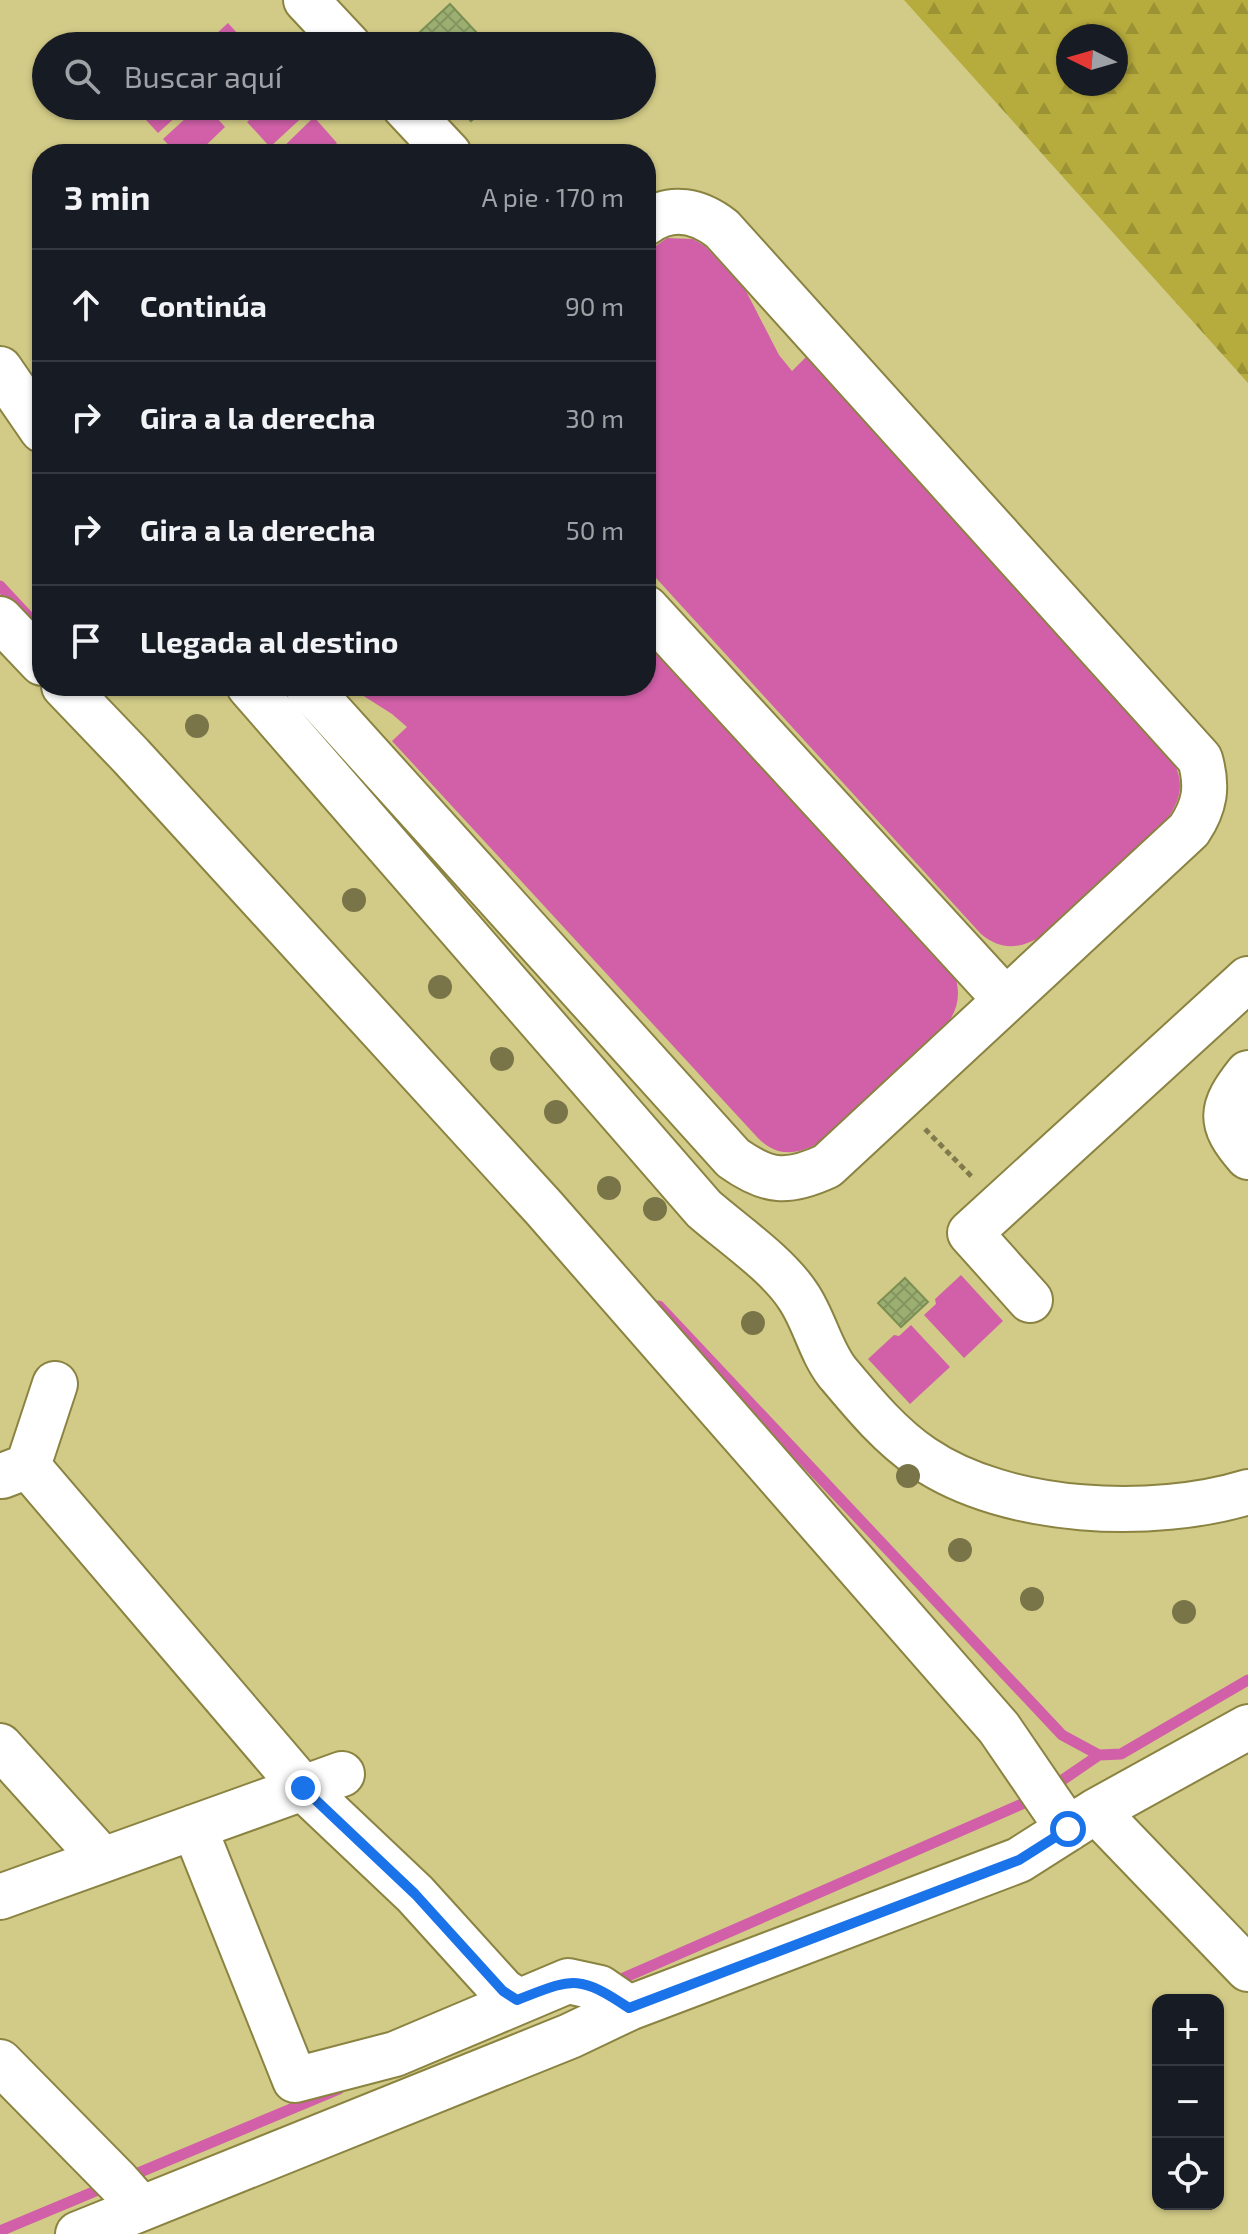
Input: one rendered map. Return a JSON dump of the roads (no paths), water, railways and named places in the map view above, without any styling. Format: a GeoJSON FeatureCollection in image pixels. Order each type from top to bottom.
{"type":"FeatureCollection","features":[{"type":"Feature","properties":{"kind":"street"},"geometry":{"type":"LineString","coordinates":[[306,0],[336,32]]}},
{"type":"Feature","properties":{"kind":"street"},"geometry":{"type":"LineString","coordinates":[[417,120],[440,144]]}},
{"type":"Feature","properties":{"kind":"street"},"geometry":{"type":"LineString","coordinates":[[316,696],[733,1158],[754,1173],[778,1180],[803,1177],[827,1166],[1189,830],[1206,796],[1200,759],[722,229],[705,215],[689,212],[670,211],[656,218]]}},
{"type":"Feature","properties":{"kind":"street"},"geometry":{"type":"LineString","coordinates":[[0,369],[32,415]]}},
{"type":"Feature","properties":{"kind":"street"},"geometry":{"type":"LineString","coordinates":[[0,619],[32,653]]}},
{"type":"Feature","properties":{"kind":"street"},"geometry":{"type":"LineString","coordinates":[[656,619],[1005,999]]}},
{"type":"Feature","properties":{"kind":"street"},"geometry":{"type":"LineString","coordinates":[[74,696],[554,1220],[1082,1820],[1248,1969]]}},
{"type":"Feature","properties":{"kind":"street"},"geometry":{"type":"LineString","coordinates":[[258,696],[704,1209],[779,1274],[798,1296],[835,1369],[895,1436],[925,1459],[962,1478],[1024,1500],[1094,1508],[1162,1507],[1248,1492]]}},
{"type":"Feature","properties":{"kind":"street"},"geometry":{"type":"LineString","coordinates":[[1030,1300],[970,1233],[1248,979]]}},
{"type":"Feature","properties":{"kind":"street"},"geometry":{"type":"LineString","coordinates":[[1248,1073],[1234,1091],[1225,1116],[1233,1140],[1248,1157]]}},
{"type":"Feature","properties":{"kind":"street"},"geometry":{"type":"LineString","coordinates":[[55,1384],[14,1472],[322,1781],[415,1894],[503,1991],[517,2000]]}},
{"type":"Feature","properties":{"kind":"street"},"geometry":{"type":"LineString","coordinates":[[78,2234],[570,2036],[629,2008],[1019,1860],[1082,1820],[1248,1727]]}},
{"type":"Feature","properties":{"kind":"street"},"geometry":{"type":"LineString","coordinates":[[0,1746],[103,1860]]}},
{"type":"Feature","properties":{"kind":"street"},"geometry":{"type":"LineString","coordinates":[[0,1897],[322,1781]]}},
{"type":"Feature","properties":{"kind":"street"},"geometry":{"type":"LineString","coordinates":[[194,1827],[295,2080],[395,2054],[568,1981],[600,1988],[629,2008]]}},
{"type":"Feature","properties":{"kind":"street"},"geometry":{"type":"LineString","coordinates":[[0,2062],[140,2207]]}},
{"type":"Feature","properties":{"kind":"waterway"},"geometry":{"type":"LineString","coordinates":[[0,586],[27,615]]}},
{"type":"Feature","properties":{"kind":"waterway"},"geometry":{"type":"LineString","coordinates":[[659,1306],[1062,1735],[1099,1755],[1121,1754],[1248,1680]]}},
{"type":"Feature","properties":{"kind":"waterway"},"geometry":{"type":"LineString","coordinates":[[1058,1783],[1099,1755]]}},
{"type":"Feature","properties":{"kind":"waterway"},"geometry":{"type":"LineString","coordinates":[[612,1983],[1022,1804]]}},
{"type":"Feature","properties":{"kind":"waterway"},"geometry":{"type":"LineString","coordinates":[[126,2178],[339,2089]]}},
{"type":"Feature","properties":{"kind":"waterway"},"geometry":{"type":"LineString","coordinates":[[0,2231],[110,2185]]}}]}
